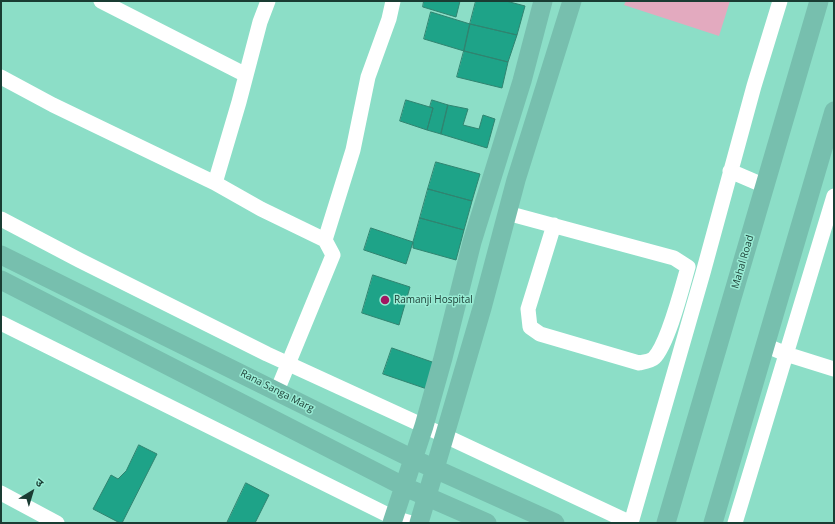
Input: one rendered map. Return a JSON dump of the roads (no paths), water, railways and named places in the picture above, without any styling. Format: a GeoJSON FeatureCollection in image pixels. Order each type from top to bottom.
{"type":"FeatureCollection","features":[{"type":"Feature","properties":{"kind":"main road"},"geometry":{"type":"LineString","coordinates":[[399,521],[405,487],[443,358],[472,242],[522,81],[543,1]]}},
{"type":"Feature","properties":{"kind":"main road"},"geometry":{"type":"LineString","coordinates":[[419,523],[482,308],[516,180],[572,1]]}},
{"type":"Feature","properties":{"kind":"main road","name":"Mahal Road"},"geometry":{"type":"LineString","coordinates":[[666,523],[819,1]]}},
{"type":"Feature","properties":{"kind":"main road"},"geometry":{"type":"LineString","coordinates":[[713,523],[834,111]]}},
{"type":"Feature","properties":{"kind":"main road","name":"Rana Sanga Marg"},"geometry":{"type":"LineString","coordinates":[[1,255],[413,459],[555,523]]}},
{"type":"Feature","properties":{"kind":"main road"},"geometry":{"type":"LineString","coordinates":[[1,280],[405,487],[487,523]]}},
{"type":"Feature","properties":{"kind":"street"},"geometry":{"type":"LineString","coordinates":[[101,1],[246,75]]}},
{"type":"Feature","properties":{"kind":"street"},"geometry":{"type":"LineString","coordinates":[[215,184],[260,22],[268,1]]}},
{"type":"Feature","properties":{"kind":"street"},"geometry":{"type":"LineString","coordinates":[[325,240],[354,150],[368,77],[389,19],[393,1]]}},
{"type":"Feature","properties":{"kind":"street"},"geometry":{"type":"LineString","coordinates":[[1,219],[79,260],[289,364],[631,523],[754,86],[780,1]]}},
{"type":"Feature","properties":{"kind":"street"},"geometry":{"type":"LineString","coordinates":[[1,77],[53,106],[215,184],[261,209],[325,240],[333,255],[277,392]]}},
{"type":"Feature","properties":{"kind":"street"},"geometry":{"type":"LineString","coordinates":[[730,171],[765,186]]}},
{"type":"Feature","properties":{"kind":"street"},"geometry":{"type":"LineString","coordinates":[[735,523],[834,196]]}},
{"type":"Feature","properties":{"kind":"street"},"geometry":{"type":"LineString","coordinates":[[507,213],[674,258],[688,267],[702,273]]}},
{"type":"Feature","properties":{"kind":"street"},"geometry":{"type":"LineString","coordinates":[[554,225],[528,309],[530,327],[540,334],[639,363],[653,359],[662,346],[683,287],[688,267]]}},
{"type":"Feature","properties":{"kind":"street"},"geometry":{"type":"LineString","coordinates":[[1,323],[399,521]]}},
{"type":"Feature","properties":{"kind":"street"},"geometry":{"type":"LineString","coordinates":[[765,345],[786,354],[834,369]]}},
{"type":"Feature","properties":{"kind":"street"},"geometry":{"type":"LineString","coordinates":[[1,493],[58,523]]}},
{"type":"Feature","properties":{"kind":"place","name":"Ramanji Hospital"},"geometry":{"type":"Point","coordinates":[385,300]}}]}
